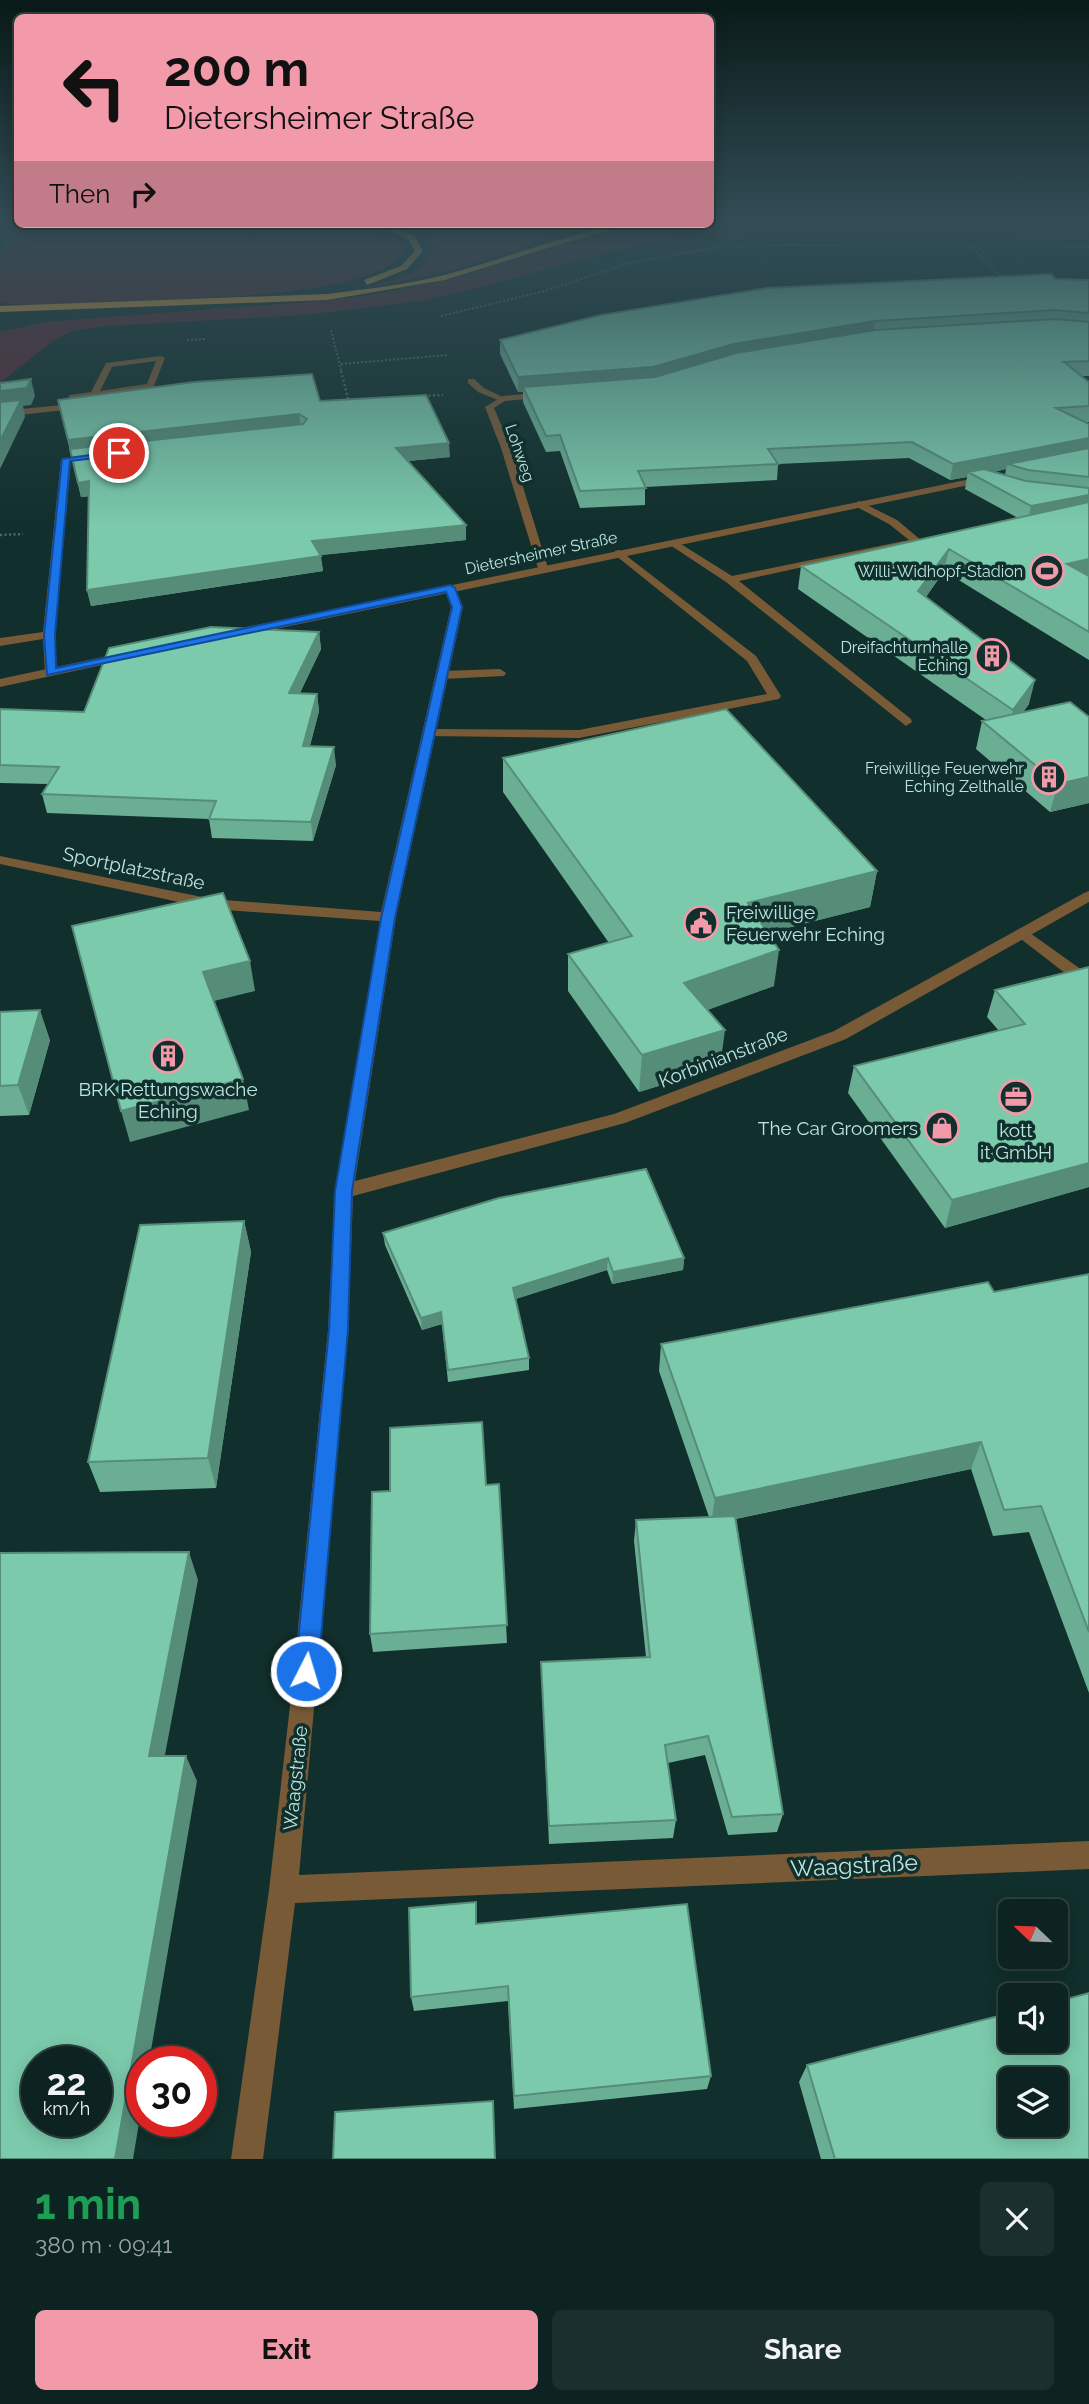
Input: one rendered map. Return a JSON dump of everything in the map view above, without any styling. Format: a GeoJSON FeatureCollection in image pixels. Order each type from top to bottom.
{"type":"FeatureCollection","features":[{"type":"Feature","properties":{"kind":"street"},"geometry":{"type":"LineString","coordinates":[[0,414],[65,407],[73,397],[150,386],[161,358],[109,365],[95,392]]}},
{"type":"Feature","properties":{"kind":"street"},"geometry":{"type":"LineString","coordinates":[[471,381],[484,391],[503,398]]}},
{"type":"Feature","properties":{"kind":"street","name":"Lohweg"},"geometry":{"type":"LineString","coordinates":[[542,568],[506,448],[489,407],[503,398],[558,394]]}},
{"type":"Feature","properties":{"kind":"street"},"geometry":{"type":"LineString","coordinates":[[51,672],[49,635],[66,459],[108,454]]}},
{"type":"Feature","properties":{"kind":"street","name":"Dietersheimer Straße"},"geometry":{"type":"LineString","coordinates":[[220,636],[1007,474]]}},
{"type":"Feature","properties":{"kind":"street"},"geometry":{"type":"LineString","coordinates":[[980,480],[1001,486]]}},
{"type":"Feature","properties":{"kind":"street"},"geometry":{"type":"LineString","coordinates":[[730,580],[917,541],[892,522],[859,504]]}},
{"type":"Feature","properties":{"kind":"street"},"geometry":{"type":"LineString","coordinates":[[672,542],[730,580],[906,722]]}},
{"type":"Feature","properties":{"kind":"street"},"geometry":{"type":"LineString","coordinates":[[430,733],[579,734],[775,696],[752,659],[619,553]]}},
{"type":"Feature","properties":{"kind":"street","name":"Waagstraße"},"geometry":{"type":"LineString","coordinates":[[247,2159],[283,1890],[338,1330],[344,1191],[388,918],[457,607],[450,588]]}},
{"type":"Feature","properties":{"kind":"street"},"geometry":{"type":"LineString","coordinates":[[0,642],[49,635]]}},
{"type":"Feature","properties":{"kind":"street"},"geometry":{"type":"LineString","coordinates":[[0,683],[142,653]]}},
{"type":"Feature","properties":{"kind":"street"},"geometry":{"type":"LineString","coordinates":[[442,675],[500,673]]}},
{"type":"Feature","properties":{"kind":"street","name":"Sportplatzstraße"},"geometry":{"type":"LineString","coordinates":[[0,860],[212,904],[388,918]]}},
{"type":"Feature","properties":{"kind":"street","name":"Korbinianstraße"},"geometry":{"type":"LineString","coordinates":[[344,1191],[619,1119],[839,1035],[1089,895]]}},
{"type":"Feature","properties":{"kind":"street"},"geometry":{"type":"LineString","coordinates":[[1023,933],[1089,983]]}},
{"type":"Feature","properties":{"kind":"street","name":"Waagstraße"},"geometry":{"type":"LineString","coordinates":[[283,1890],[1089,1855]]}},
{"type":"Feature","properties":{"kind":"path"},"geometry":{"type":"LineString","coordinates":[[339,328],[331,329],[341,364],[347,402],[361,401]]}},
{"type":"Feature","properties":{"kind":"path"},"geometry":{"type":"LineString","coordinates":[[184,341],[211,338]]}},
{"type":"Feature","properties":{"kind":"path"},"geometry":{"type":"LineString","coordinates":[[341,364],[448,355]]}},
{"type":"Feature","properties":{"kind":"path"},"geometry":{"type":"LineString","coordinates":[[416,397],[484,391]]}},
{"type":"Feature","properties":{"kind":"shaded area"},"geometry":{"type":"Polygon","coordinates":[[[41,323],[164,323],[72,331],[53,341],[0,383],[0,332],[41,323]]]}},
{"type":"Feature","properties":{"kind":"building"},"geometry":{"type":"Polygon","coordinates":[[[570,323],[864,323],[734,344],[653,367],[518,377],[500,340],[570,323]]]}},
{"type":"Feature","properties":{"kind":"building"},"geometry":{"type":"Polygon","coordinates":[[[994,323],[1089,323],[1089,361],[1064,362],[1089,382],[1089,406],[1056,408],[1089,424],[1089,438],[953,464],[912,442],[768,449],[778,464],[638,471],[646,488],[580,491],[560,435],[546,436],[523,387],[655,377],[736,353],[875,330],[994,323]]]}},
{"type":"Feature","properties":{"kind":"building"},"geometry":{"type":"Polygon","coordinates":[[[312,374],[320,401],[426,395],[449,443],[396,448],[466,525],[312,541],[321,556],[87,590],[89,481],[78,483],[70,449],[303,424],[307,419],[299,414],[68,440],[58,400],[194,382],[312,374]]]}},
{"type":"Feature","properties":{"kind":"building"},"geometry":{"type":"Polygon","coordinates":[[[31,379],[27,388],[0,391],[0,383],[31,379]]]}},
{"type":"Feature","properties":{"kind":"building"},"geometry":{"type":"Polygon","coordinates":[[[21,400],[0,441],[0,402],[21,400]]]}},
{"type":"Feature","properties":{"kind":"building"},"geometry":{"type":"Polygon","coordinates":[[[1089,448],[1089,477],[1028,470],[1008,464],[1089,448]]]}},
{"type":"Feature","properties":{"kind":"building"},"geometry":{"type":"Polygon","coordinates":[[[984,469],[1026,481],[1089,488],[1089,495],[1031,506],[968,472],[984,469]]]}},
{"type":"Feature","properties":{"kind":"building"},"geometry":{"type":"Polygon","coordinates":[[[1089,502],[1089,559],[1067,564],[1089,576],[1089,632],[949,549],[918,591],[1035,680],[1013,710],[801,566],[1089,502]]]}},
{"type":"Feature","properties":{"kind":"building"},"geometry":{"type":"Polygon","coordinates":[[[211,627],[319,632],[289,693],[317,694],[303,746],[334,747],[311,822],[209,819],[216,801],[42,794],[59,767],[0,765],[0,709],[84,712],[109,648],[211,627]]]}},
{"type":"Feature","properties":{"kind":"building"},"geometry":{"type":"Polygon","coordinates":[[[1070,702],[1089,717],[1089,777],[1058,784],[982,721],[1070,702]]]}},
{"type":"Feature","properties":{"kind":"building","name":"Freiwillige Feuerwehr Eching"},"geometry":{"type":"Polygon","coordinates":[[[726,709],[877,871],[748,903],[779,950],[684,983],[725,1030],[642,1055],[568,954],[632,936],[503,758],[726,709]]]}},
{"type":"Feature","properties":{"kind":"building","name":"BRK Rettungswache Eching"},"geometry":{"type":"Polygon","coordinates":[[[223,893],[250,961],[203,972],[243,1079],[121,1111],[72,926],[223,893]]]}},
{"type":"Feature","properties":{"kind":"building"},"geometry":{"type":"Polygon","coordinates":[[[1089,967],[1089,1163],[952,1200],[854,1066],[1025,1024],[995,990],[1089,967]]]}},
{"type":"Feature","properties":{"kind":"building"},"geometry":{"type":"Polygon","coordinates":[[[40,1010],[18,1085],[0,1086],[0,1012],[40,1010]]]}},
{"type":"Feature","properties":{"kind":"building"},"geometry":{"type":"Polygon","coordinates":[[[646,1169],[684,1258],[613,1272],[608,1258],[513,1288],[529,1358],[448,1370],[441,1312],[421,1318],[383,1233],[499,1198],[646,1169]]]}},
{"type":"Feature","properties":{"kind":"building"},"geometry":{"type":"Polygon","coordinates":[[[244,1221],[208,1458],[88,1462],[140,1225],[244,1221]]]}},
{"type":"Feature","properties":{"kind":"building"},"geometry":{"type":"Polygon","coordinates":[[[1089,1274],[1089,1632],[1041,1506],[1004,1510],[981,1442],[715,1498],[661,1344],[988,1282],[994,1292],[1089,1274]]]}},
{"type":"Feature","properties":{"kind":"building"},"geometry":{"type":"Polygon","coordinates":[[[482,1422],[486,1485],[499,1484],[507,1625],[370,1634],[372,1492],[390,1491],[390,1428],[482,1422]]]}},
{"type":"Feature","properties":{"kind":"building"},"geometry":{"type":"Polygon","coordinates":[[[735,1516],[783,1814],[732,1817],[708,1736],[665,1745],[676,1820],[549,1826],[541,1662],[650,1657],[636,1520],[735,1516]]]}},
{"type":"Feature","properties":{"kind":"building"},"geometry":{"type":"Polygon","coordinates":[[[189,1552],[149,1756],[186,1756],[135,2046],[126,2046],[126,2097],[115,2159],[0,2159],[0,1553],[189,1552]]]}},
{"type":"Feature","properties":{"kind":"building"},"geometry":{"type":"Polygon","coordinates":[[[476,1902],[476,1924],[687,1904],[711,2076],[514,2096],[508,1986],[411,1997],[409,1908],[476,1902]]]}},
{"type":"Feature","properties":{"kind":"building"},"geometry":{"type":"Polygon","coordinates":[[[1089,1993],[1089,2159],[835,2159],[807,2065],[998,2016],[998,2053],[1068,2053],[1068,1999],[1089,1993]]]}},
{"type":"Feature","properties":{"kind":"building"},"geometry":{"type":"Polygon","coordinates":[[[493,2101],[495,2159],[333,2159],[335,2112],[493,2101]]]}},
{"type":"Feature","properties":{"kind":"place","name":"Willi-Widhopf-Stadion"},"geometry":{"type":"Point","coordinates":[1047,571]}},
{"type":"Feature","properties":{"kind":"place","name":"Dreifachturnhalle Eching"},"geometry":{"type":"Point","coordinates":[992,656]}},
{"type":"Feature","properties":{"kind":"place","name":"Freiwillige Feuerwehr Eching Zelthalle"},"geometry":{"type":"Point","coordinates":[1049,777]}},
{"type":"Feature","properties":{"kind":"place","name":"Freiwillige Feuerwehr Eching"},"geometry":{"type":"Point","coordinates":[701,923]}},
{"type":"Feature","properties":{"kind":"place","name":"BRK Rettungswache Eching"},"geometry":{"type":"Point","coordinates":[168,1056]}},
{"type":"Feature","properties":{"kind":"place","name":"kott it GmbH"},"geometry":{"type":"Point","coordinates":[1016,1097]}},
{"type":"Feature","properties":{"kind":"place","name":"The Car Groomers"},"geometry":{"type":"Point","coordinates":[942,1128]}},
{"type":"Feature","properties":{"kind":"route"},"geometry":{"type":"LineString","coordinates":[[119,453],[66,459],[49,635],[51,672],[450,588],[457,607],[388,918],[344,1191],[338,1330],[306,1671]]}}]}
